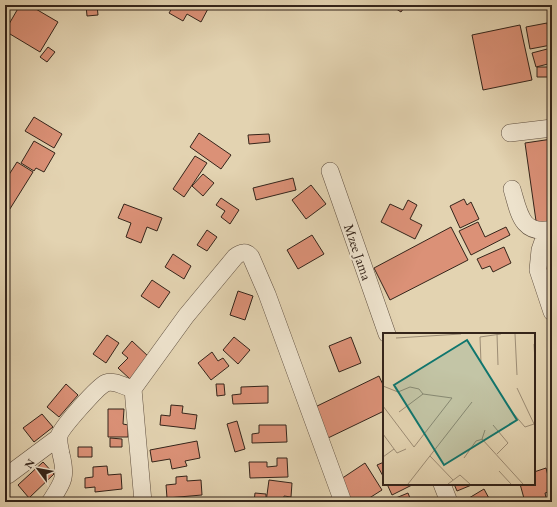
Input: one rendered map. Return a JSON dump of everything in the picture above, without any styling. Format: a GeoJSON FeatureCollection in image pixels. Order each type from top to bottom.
{"type":"FeatureCollection","features":[{"type":"Feature","properties":{"kind":"street"},"geometry":{"type":"LineString","coordinates":[[510,133],[552,128]]}},
{"type":"Feature","properties":{"kind":"street","name":"Mzee Jama"},"geometry":{"type":"LineString","coordinates":[[330,171],[386,333]]}},
{"type":"Feature","properties":{"kind":"street"},"geometry":{"type":"LineString","coordinates":[[512,189],[520,217],[528,227],[534,230],[549,229],[540,250],[538,270],[552,312]]}},
{"type":"Feature","properties":{"kind":"street"},"geometry":{"type":"LineString","coordinates":[[143,502],[133,389],[186,316],[240,253],[248,254],[252,257],[343,502]]}},
{"type":"Feature","properties":{"kind":"street"},"geometry":{"type":"LineString","coordinates":[[50,502],[60,488],[65,470],[58,442],[61,432],[101,386],[106,383],[111,382],[133,389]]}},
{"type":"Feature","properties":{"kind":"street"},"geometry":{"type":"LineString","coordinates":[[8,475],[59,437]]}},
{"type":"Feature","properties":{"kind":"street"},"geometry":{"type":"LineString","coordinates":[[442,485],[449,502]]}},
{"type":"Feature","properties":{"kind":"building"},"geometry":{"type":"Polygon","coordinates":[[[20,5],[29,5],[58,22],[40,52],[5,31],[20,5]]]}},
{"type":"Feature","properties":{"kind":"building"},"geometry":{"type":"Polygon","coordinates":[[[86,5],[97,5],[98,15],[87,16],[86,5]]]}},
{"type":"Feature","properties":{"kind":"building"},"geometry":{"type":"Polygon","coordinates":[[[174,5],[210,5],[201,22],[187,14],[183,21],[169,13],[174,5]]]}},
{"type":"Feature","properties":{"kind":"building"},"geometry":{"type":"Polygon","coordinates":[[[390,5],[406,5],[401,12],[390,5]]]}},
{"type":"Feature","properties":{"kind":"building"},"geometry":{"type":"Polygon","coordinates":[[[547,23],[551,45],[530,49],[526,27],[547,23]]]}},
{"type":"Feature","properties":{"kind":"building"},"geometry":{"type":"Polygon","coordinates":[[[520,25],[532,80],[483,90],[472,35],[520,25]]]}},
{"type":"Feature","properties":{"kind":"building"},"geometry":{"type":"Polygon","coordinates":[[[48,47],[55,52],[47,62],[40,57],[48,47]]]}},
{"type":"Feature","properties":{"kind":"building"},"geometry":{"type":"Polygon","coordinates":[[[551,48],[552,63],[536,67],[532,53],[551,48]]]}},
{"type":"Feature","properties":{"kind":"building"},"geometry":{"type":"Polygon","coordinates":[[[537,67],[552,67],[552,77],[537,77],[537,67]]]}},
{"type":"Feature","properties":{"kind":"building"},"geometry":{"type":"Polygon","coordinates":[[[34,117],[62,134],[54,148],[25,131],[34,117]]]}},
{"type":"Feature","properties":{"kind":"building"},"geometry":{"type":"Polygon","coordinates":[[[199,133],[231,155],[221,169],[190,147],[199,133]]]}},
{"type":"Feature","properties":{"kind":"building"},"geometry":{"type":"Polygon","coordinates":[[[269,134],[270,142],[249,144],[248,135],[269,134]]]}},
{"type":"Feature","properties":{"kind":"building"},"geometry":{"type":"Polygon","coordinates":[[[552,139],[552,225],[537,228],[525,143],[552,139]]]}},
{"type":"Feature","properties":{"kind":"building"},"geometry":{"type":"Polygon","coordinates":[[[34,141],[55,153],[44,172],[36,168],[34,171],[21,163],[34,141]]]}},
{"type":"Feature","properties":{"kind":"building"},"geometry":{"type":"Polygon","coordinates":[[[195,156],[207,163],[184,197],[173,189],[195,156]]]}},
{"type":"Feature","properties":{"kind":"building"},"geometry":{"type":"Polygon","coordinates":[[[17,162],[33,172],[8,212],[5,210],[5,181],[17,162]]]}},
{"type":"Feature","properties":{"kind":"building"},"geometry":{"type":"Polygon","coordinates":[[[203,174],[214,183],[203,196],[192,186],[203,174]]]}},
{"type":"Feature","properties":{"kind":"building"},"geometry":{"type":"Polygon","coordinates":[[[293,178],[296,190],[256,200],[253,188],[293,178]]]}},
{"type":"Feature","properties":{"kind":"building"},"geometry":{"type":"Polygon","coordinates":[[[311,185],[326,204],[306,219],[292,200],[311,185]]]}},
{"type":"Feature","properties":{"kind":"building"},"geometry":{"type":"Polygon","coordinates":[[[221,198],[239,210],[230,224],[221,217],[225,211],[216,205],[221,198]]]}},
{"type":"Feature","properties":{"kind":"building"},"geometry":{"type":"Polygon","coordinates":[[[464,199],[467,205],[471,202],[479,219],[460,228],[450,206],[464,199]]]}},
{"type":"Feature","properties":{"kind":"building"},"geometry":{"type":"Polygon","coordinates":[[[408,200],[417,205],[410,219],[422,225],[415,239],[381,222],[390,204],[403,210],[408,200]]]}},
{"type":"Feature","properties":{"kind":"building"},"geometry":{"type":"Polygon","coordinates":[[[124,204],[162,218],[157,231],[147,227],[141,243],[126,237],[131,223],[118,218],[124,204]]]}},
{"type":"Feature","properties":{"kind":"building"},"geometry":{"type":"Polygon","coordinates":[[[478,222],[485,237],[506,227],[510,235],[471,255],[459,231],[478,222]]]}},
{"type":"Feature","properties":{"kind":"building"},"geometry":{"type":"Polygon","coordinates":[[[451,227],[468,260],[390,300],[374,268],[451,227]]]}},
{"type":"Feature","properties":{"kind":"building"},"geometry":{"type":"Polygon","coordinates":[[[207,230],[217,237],[207,251],[197,245],[207,230]]]}},
{"type":"Feature","properties":{"kind":"building"},"geometry":{"type":"Polygon","coordinates":[[[312,235],[324,254],[298,269],[287,250],[312,235]]]}},
{"type":"Feature","properties":{"kind":"building"},"geometry":{"type":"Polygon","coordinates":[[[504,247],[511,263],[493,272],[490,266],[482,269],[477,259],[504,247]]]}},
{"type":"Feature","properties":{"kind":"building"},"geometry":{"type":"Polygon","coordinates":[[[173,254],[191,266],[184,279],[165,267],[173,254]]]}},
{"type":"Feature","properties":{"kind":"building"},"geometry":{"type":"Polygon","coordinates":[[[152,280],[170,292],[159,308],[141,296],[152,280]]]}},
{"type":"Feature","properties":{"kind":"building"},"geometry":{"type":"Polygon","coordinates":[[[238,291],[253,296],[245,320],[230,315],[238,291]]]}},
{"type":"Feature","properties":{"kind":"building"},"geometry":{"type":"Polygon","coordinates":[[[107,335],[119,343],[106,363],[93,354],[107,335]]]}},
{"type":"Feature","properties":{"kind":"building"},"geometry":{"type":"Polygon","coordinates":[[[234,337],[250,350],[238,364],[223,350],[234,337]]]}},
{"type":"Feature","properties":{"kind":"building"},"geometry":{"type":"Polygon","coordinates":[[[351,337],[361,363],[339,372],[329,346],[351,337]]]}},
{"type":"Feature","properties":{"kind":"building"},"geometry":{"type":"Polygon","coordinates":[[[132,341],[149,357],[130,379],[118,368],[128,358],[122,353],[132,341]]]}},
{"type":"Feature","properties":{"kind":"building"},"geometry":{"type":"Polygon","coordinates":[[[212,352],[218,361],[223,358],[229,366],[211,380],[198,363],[212,352]]]}},
{"type":"Feature","properties":{"kind":"building"},"geometry":{"type":"Polygon","coordinates":[[[379,376],[383,385],[383,411],[328,438],[313,408],[379,376]]]}},
{"type":"Feature","properties":{"kind":"building"},"geometry":{"type":"Polygon","coordinates":[[[66,384],[78,395],[59,417],[47,407],[66,384]]]}},
{"type":"Feature","properties":{"kind":"building"},"geometry":{"type":"Polygon","coordinates":[[[216,384],[224,384],[225,395],[217,396],[216,384]]]}},
{"type":"Feature","properties":{"kind":"building"},"geometry":{"type":"Polygon","coordinates":[[[268,386],[268,403],[233,404],[232,395],[241,394],[241,387],[268,386]]]}},
{"type":"Feature","properties":{"kind":"building"},"geometry":{"type":"Polygon","coordinates":[[[171,405],[183,406],[182,413],[197,415],[195,429],[160,425],[161,415],[170,416],[171,405]]]}},
{"type":"Feature","properties":{"kind":"building"},"geometry":{"type":"Polygon","coordinates":[[[108,409],[124,409],[123,424],[128,425],[128,437],[108,437],[108,409]]]}},
{"type":"Feature","properties":{"kind":"building"},"geometry":{"type":"Polygon","coordinates":[[[42,414],[53,427],[34,442],[23,428],[42,414]]]}},
{"type":"Feature","properties":{"kind":"building"},"geometry":{"type":"Polygon","coordinates":[[[237,421],[245,449],[235,452],[227,424],[237,421]]]}},
{"type":"Feature","properties":{"kind":"building"},"geometry":{"type":"Polygon","coordinates":[[[259,425],[286,425],[287,442],[252,443],[252,434],[259,433],[259,425]]]}},
{"type":"Feature","properties":{"kind":"building"},"geometry":{"type":"Polygon","coordinates":[[[110,438],[122,439],[122,447],[110,447],[110,438]]]}},
{"type":"Feature","properties":{"kind":"building"},"geometry":{"type":"Polygon","coordinates":[[[197,441],[200,458],[185,461],[187,466],[172,469],[170,459],[152,462],[150,450],[197,441]]]}},
{"type":"Feature","properties":{"kind":"building"},"geometry":{"type":"Polygon","coordinates":[[[78,447],[92,447],[92,457],[78,457],[78,447]]]}},
{"type":"Feature","properties":{"kind":"building"},"geometry":{"type":"Polygon","coordinates":[[[277,458],[287,458],[288,477],[250,478],[249,462],[267,462],[267,467],[277,466],[277,458]]]}},
{"type":"Feature","properties":{"kind":"building"},"geometry":{"type":"Polygon","coordinates":[[[43,462],[54,474],[29,498],[18,485],[43,462]]]}},
{"type":"Feature","properties":{"kind":"building"},"geometry":{"type":"Polygon","coordinates":[[[383,462],[383,476],[377,465],[383,462]]]}},
{"type":"Feature","properties":{"kind":"building"},"geometry":{"type":"Polygon","coordinates":[[[365,463],[382,490],[363,502],[351,502],[338,481],[365,463]]]}},
{"type":"Feature","properties":{"kind":"building"},"geometry":{"type":"Polygon","coordinates":[[[107,466],[108,475],[121,474],[122,489],[95,492],[95,487],[85,488],[85,478],[93,477],[93,467],[107,466]]]}},
{"type":"Feature","properties":{"kind":"building"},"geometry":{"type":"Polygon","coordinates":[[[546,468],[552,491],[545,493],[547,502],[525,502],[520,485],[535,485],[535,472],[546,468]]]}},
{"type":"Feature","properties":{"kind":"building"},"geometry":{"type":"Polygon","coordinates":[[[187,476],[187,481],[201,480],[202,495],[167,498],[166,485],[176,484],[176,477],[187,476]]]}},
{"type":"Feature","properties":{"kind":"building"},"geometry":{"type":"Polygon","coordinates":[[[269,480],[292,483],[291,497],[284,496],[283,502],[266,502],[269,480]]]}},
{"type":"Feature","properties":{"kind":"building"},"geometry":{"type":"Polygon","coordinates":[[[387,485],[412,485],[392,495],[387,485]]]}},
{"type":"Feature","properties":{"kind":"building"},"geometry":{"type":"Polygon","coordinates":[[[454,485],[472,485],[457,491],[454,485]]]}},
{"type":"Feature","properties":{"kind":"building"},"geometry":{"type":"Polygon","coordinates":[[[484,489],[491,502],[464,502],[464,501],[484,489]]]}},
{"type":"Feature","properties":{"kind":"building"},"geometry":{"type":"Polygon","coordinates":[[[255,493],[266,494],[266,502],[254,502],[255,493]]]}},
{"type":"Feature","properties":{"kind":"building"},"geometry":{"type":"Polygon","coordinates":[[[408,493],[410,498],[404,502],[386,502],[408,493]]]}}]}
